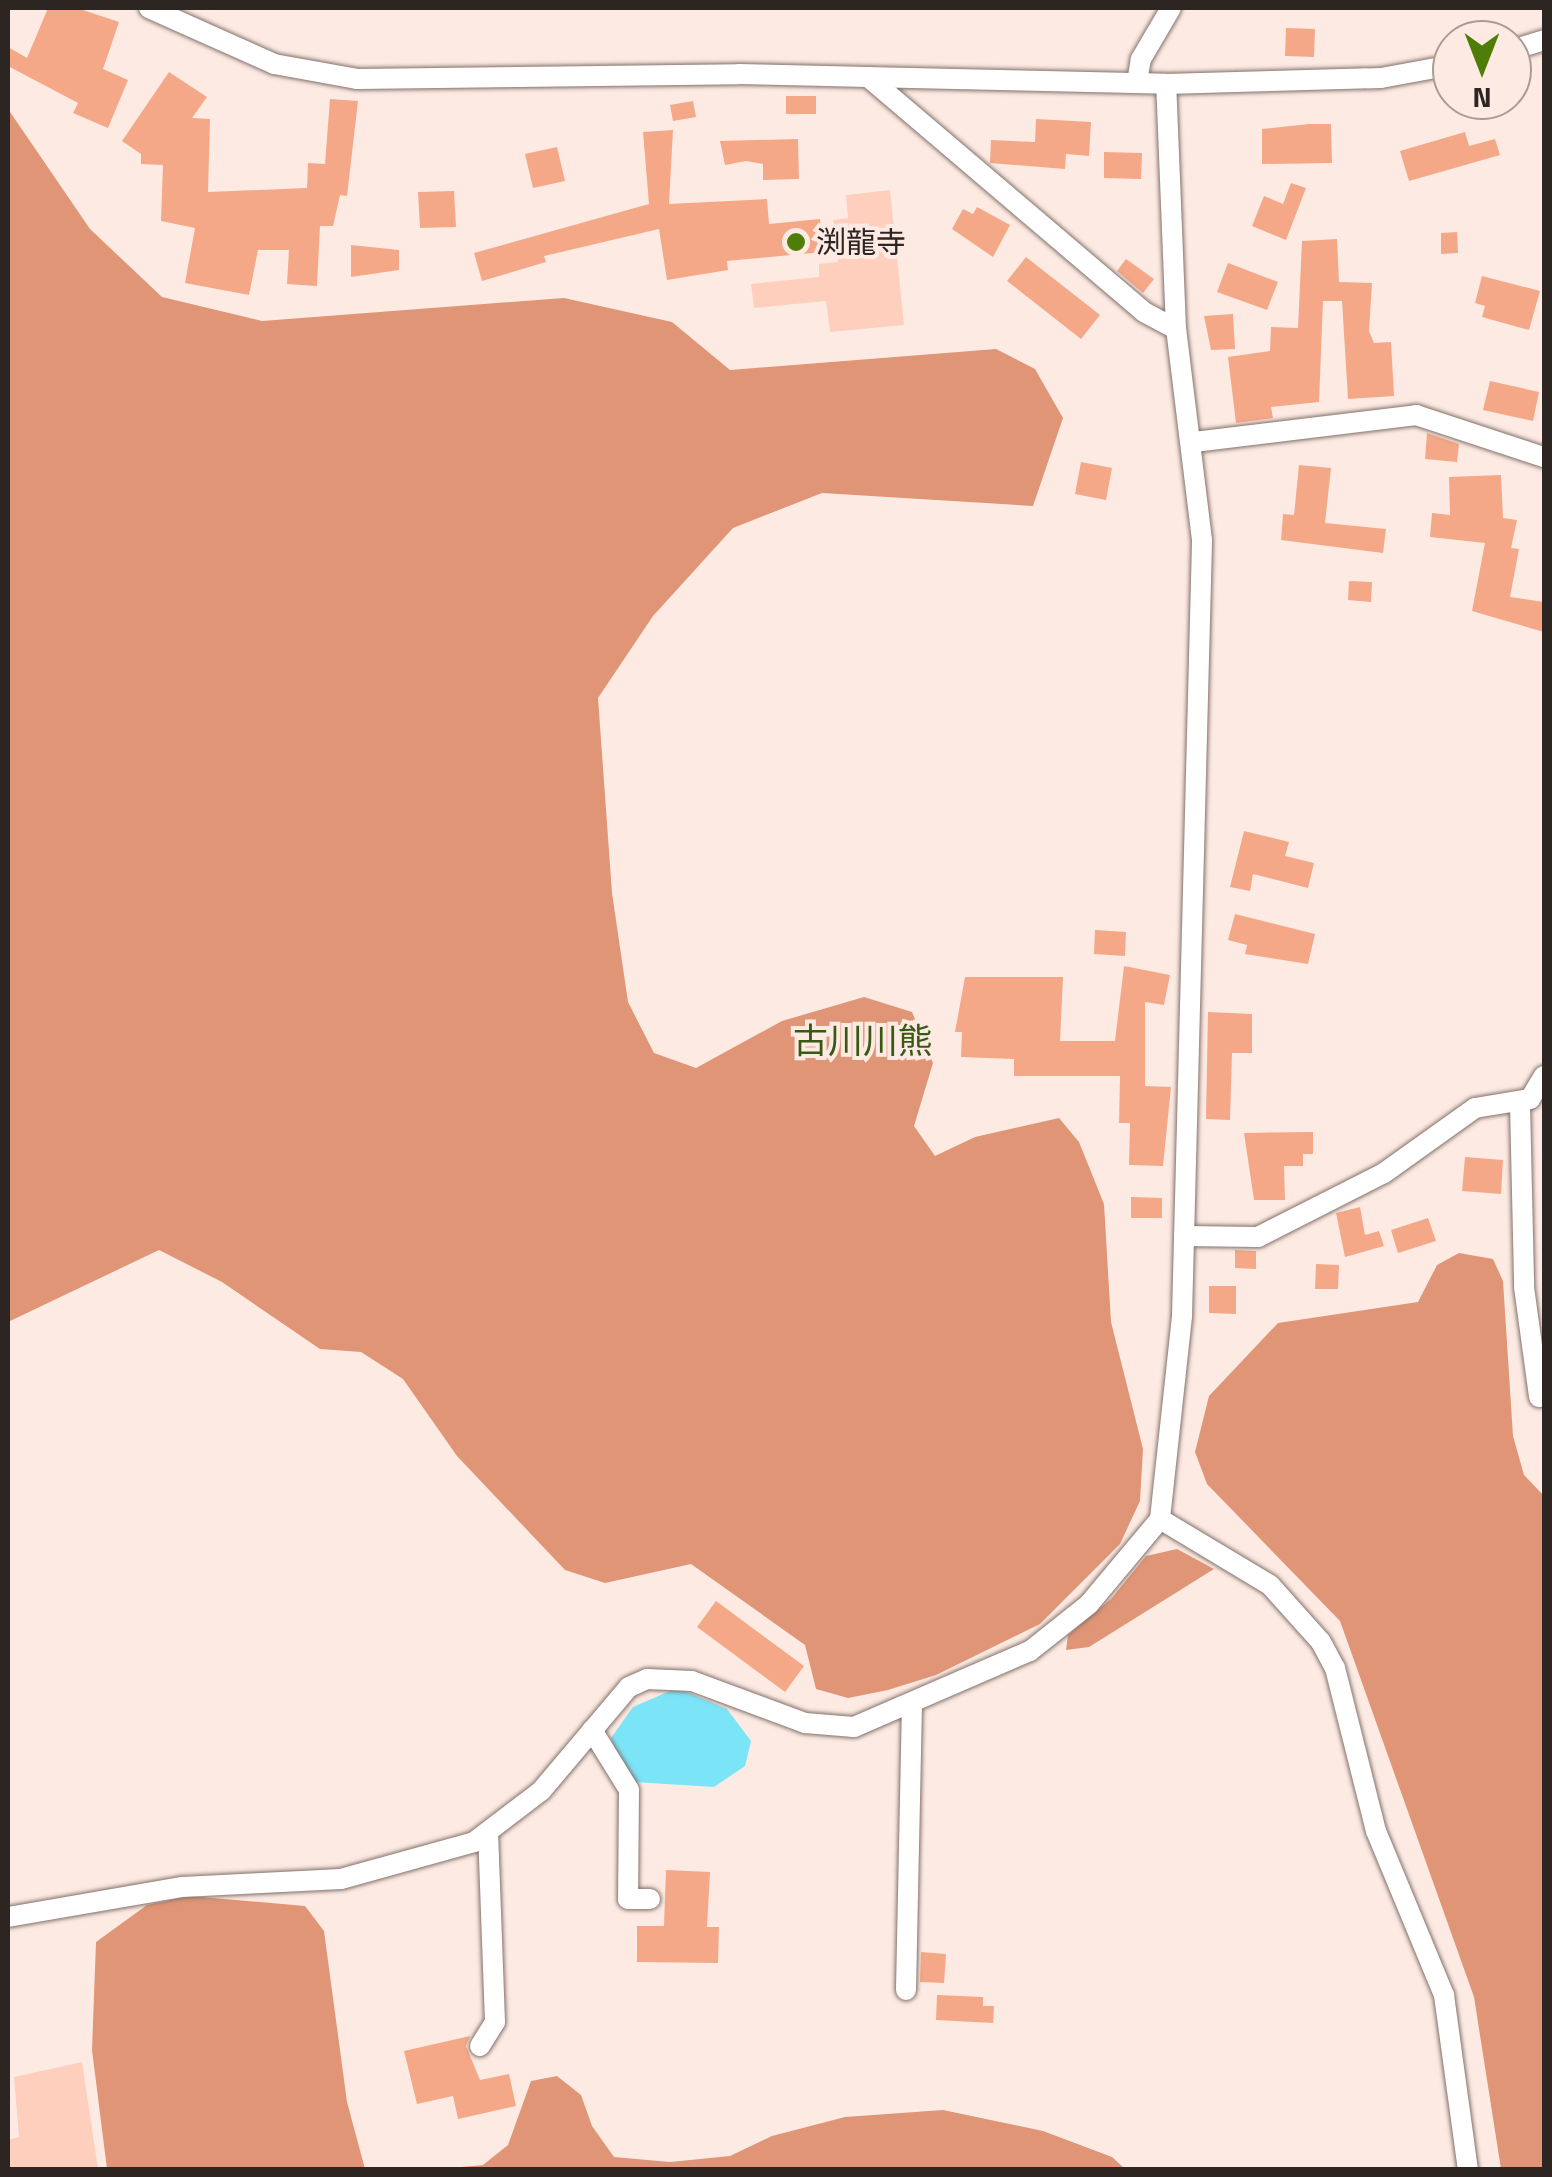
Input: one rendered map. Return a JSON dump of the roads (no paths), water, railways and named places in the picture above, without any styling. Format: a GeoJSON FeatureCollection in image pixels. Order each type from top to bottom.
{"type":"FeatureCollection","features":[{"type":"Feature","properties":{"kind":"street"},"geometry":{"type":"LineString","coordinates":[[149,8],[274,64],[357,79],[868,77],[1166,84],[1381,78],[1432,69]]}},
{"type":"Feature","properties":{"kind":"street"},"geometry":{"type":"LineString","coordinates":[[1137,83],[1142,59],[1171,8]]}},
{"type":"Feature","properties":{"kind":"street"},"geometry":{"type":"LineString","coordinates":[[868,77],[1144,312],[1176,329]]}},
{"type":"Feature","properties":{"kind":"street"},"geometry":{"type":"LineString","coordinates":[[8,1918],[182,1887],[341,1879],[402,1867],[488,1833],[541,1791],[629,1687],[670,1676],[824,1728],[854,1728],[1030,1651],[1058,1630],[1160,1519],[1171,1448],[1184,1236],[1202,540],[1194,442],[1176,329],[1166,84]]}},
{"type":"Feature","properties":{"kind":"street"},"geometry":{"type":"LineString","coordinates":[[1194,442],[1416,415],[1544,457]]}},
{"type":"Feature","properties":{"kind":"street"},"geometry":{"type":"LineString","coordinates":[[1538,1397],[1524,1288],[1520,1104],[1544,1076]]}},
{"type":"Feature","properties":{"kind":"street"},"geometry":{"type":"LineString","coordinates":[[1184,1236],[1258,1237],[1384,1173],[1475,1108],[1520,1104]]}},
{"type":"Feature","properties":{"kind":"street"},"geometry":{"type":"LineString","coordinates":[[1160,1519],[1270,1586],[1321,1642],[1334,1668],[1376,1831],[1444,1995],[1468,2170]]}},
{"type":"Feature","properties":{"kind":"street"},"geometry":{"type":"LineString","coordinates":[[906,1990],[912,1704]]}},
{"type":"Feature","properties":{"kind":"street"},"geometry":{"type":"LineString","coordinates":[[592,1730],[629,1790],[628,1899],[650,1899]]}},
{"type":"Feature","properties":{"kind":"street"},"geometry":{"type":"LineString","coordinates":[[480,2046],[495,2022],[488,1833]]}},
{"type":"Feature","properties":{"kind":"water"},"geometry":{"type":"Polygon","coordinates":[[[677,1688],[727,1709],[751,1741],[745,1766],[714,1787],[634,1782],[618,1760],[611,1738],[633,1707],[677,1688]]]}},
{"type":"Feature","properties":{"kind":"place","name":"渕龍寺"},"geometry":{"type":"Point","coordinates":[796,242]}},
{"type":"Feature","properties":{"kind":"district","name":"古川川熊"},"geometry":{"type":"Point","coordinates":[863,1040]}}]}
